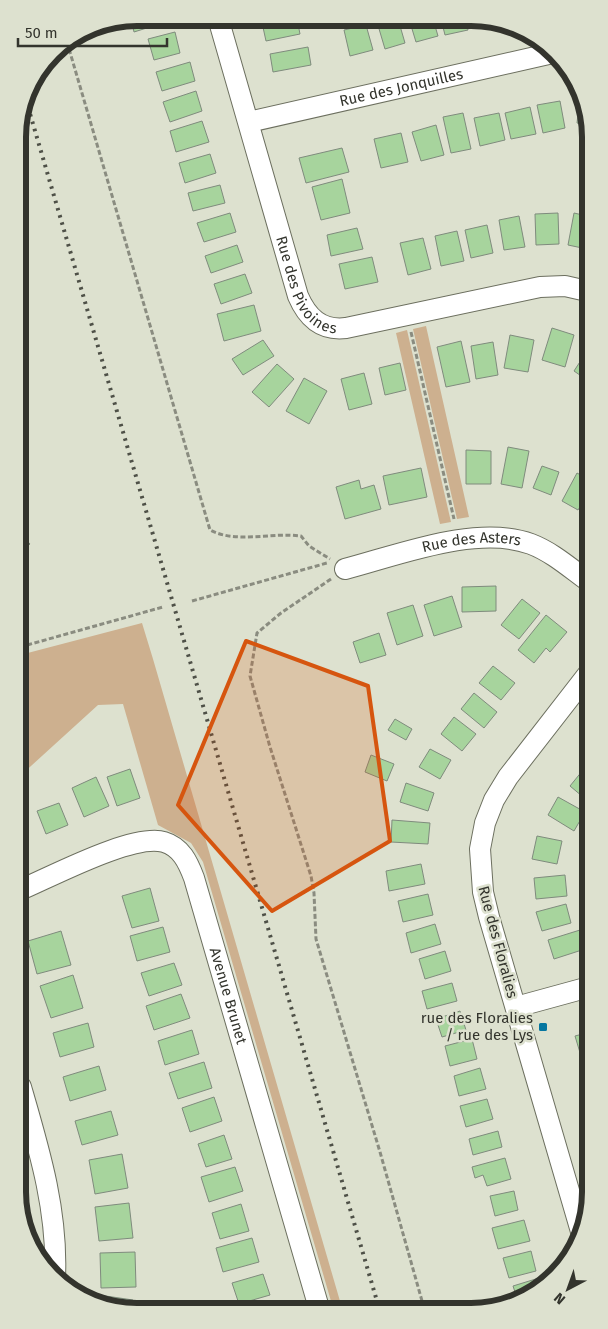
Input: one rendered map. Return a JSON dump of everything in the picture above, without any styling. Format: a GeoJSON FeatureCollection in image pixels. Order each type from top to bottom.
{"type":"FeatureCollection","features":[{"type":"Feature","properties":{"kind":"street","name":"Rue des Pivoines"},"geometry":{"type":"LineString","coordinates":[[220,26],[298,296],[308,315],[319,324],[332,328],[346,328],[540,287],[565,286],[582,290]]}},
{"type":"Feature","properties":{"kind":"street","name":"Rue des Jonquilles"},"geometry":{"type":"LineString","coordinates":[[249,122],[545,55]]}},
{"type":"Feature","properties":{"kind":"street","name":"Rue des Asters"},"geometry":{"type":"LineString","coordinates":[[338,567],[457,540],[494,537],[533,544],[582,577]]}},
{"type":"Feature","properties":{"kind":"street","name":"Rue des Floralies"},"geometry":{"type":"LineString","coordinates":[[578,1221],[483,892],[480,849],[489,811],[500,788],[582,682]]}},
{"type":"Feature","properties":{"kind":"street","name":"Avenue Brunet"},"geometry":{"type":"LineString","coordinates":[[26,887],[119,848],[144,840],[165,842],[176,848],[186,858],[194,878],[319,1303]]}},
{"type":"Feature","properties":{"kind":"street"},"geometry":{"type":"LineString","coordinates":[[516,1008],[582,989]]}},
{"type":"Feature","properties":{"kind":"street"},"geometry":{"type":"LineString","coordinates":[[26,1105],[44,1170],[52,1208],[54,1266]]}},
{"type":"Feature","properties":{"kind":"path"},"geometry":{"type":"LineString","coordinates":[[69,50],[210,530],[222,536],[287,534],[301,536],[309,546],[338,567]]}},
{"type":"Feature","properties":{"kind":"path"},"geometry":{"type":"LineString","coordinates":[[410,329],[454,520]]}},
{"type":"Feature","properties":{"kind":"path"},"geometry":{"type":"LineString","coordinates":[[192,601],[321,563],[338,567]]}},
{"type":"Feature","properties":{"kind":"path"},"geometry":{"type":"LineString","coordinates":[[338,567],[332,578],[281,613],[256,633],[250,676],[270,747],[311,876],[314,893],[316,939],[380,1152],[423,1303]]}},
{"type":"Feature","properties":{"kind":"path"},"geometry":{"type":"LineString","coordinates":[[26,645],[163,607]]}},
{"type":"Feature","properties":{"kind":"highlighted area"},"geometry":{"type":"Polygon","coordinates":[[[246,641],[368,686],[390,841],[272,911],[178,805],[246,641]]]}},
{"type":"Feature","properties":{"kind":"shaded area"},"geometry":{"type":"Polygon","coordinates":[[[426,326],[469,517],[457,519],[413,329],[426,326]]]}},
{"type":"Feature","properties":{"kind":"shaded area"},"geometry":{"type":"Polygon","coordinates":[[[407,330],[451,522],[440,524],[396,333],[407,330]]]}},
{"type":"Feature","properties":{"kind":"shaded area"},"geometry":{"type":"Polygon","coordinates":[[[142,623],[341,1303],[332,1303],[203,862],[191,843],[158,825],[123,704],[98,705],[26,771],[26,653],[142,623]]]}},
{"type":"Feature","properties":{"kind":"building"},"geometry":{"type":"Polygon","coordinates":[[[133,26],[153,26],[134,32],[133,26]]]}},
{"type":"Feature","properties":{"kind":"building"},"geometry":{"type":"Polygon","coordinates":[[[263,26],[298,26],[300,34],[266,41],[263,26]]]}},
{"type":"Feature","properties":{"kind":"building"},"geometry":{"type":"Polygon","coordinates":[[[366,26],[373,50],[350,56],[344,30],[366,26]]]}},
{"type":"Feature","properties":{"kind":"building"},"geometry":{"type":"Polygon","coordinates":[[[378,26],[400,26],[405,43],[385,49],[378,26]]]}},
{"type":"Feature","properties":{"kind":"building"},"geometry":{"type":"Polygon","coordinates":[[[411,26],[435,26],[438,36],[416,42],[411,26]]]}},
{"type":"Feature","properties":{"kind":"building"},"geometry":{"type":"Polygon","coordinates":[[[443,26],[467,26],[468,30],[445,35],[443,26]]]}},
{"type":"Feature","properties":{"kind":"building"},"geometry":{"type":"Polygon","coordinates":[[[175,32],[180,53],[154,60],[148,39],[175,32]]]}},
{"type":"Feature","properties":{"kind":"building"},"geometry":{"type":"Polygon","coordinates":[[[308,47],[311,65],[273,72],[270,54],[308,47]]]}},
{"type":"Feature","properties":{"kind":"building"},"geometry":{"type":"Polygon","coordinates":[[[190,62],[195,81],[162,91],[156,72],[190,62]]]}},
{"type":"Feature","properties":{"kind":"building"},"geometry":{"type":"Polygon","coordinates":[[[196,91],[202,111],[170,122],[163,102],[196,91]]]}},
{"type":"Feature","properties":{"kind":"building"},"geometry":{"type":"Polygon","coordinates":[[[560,101],[565,128],[543,133],[537,105],[560,101]]]}},
{"type":"Feature","properties":{"kind":"building"},"geometry":{"type":"Polygon","coordinates":[[[530,107],[536,134],[511,139],[505,113],[530,107]]]}},
{"type":"Feature","properties":{"kind":"building"},"geometry":{"type":"Polygon","coordinates":[[[578,111],[581,124],[577,123],[578,111]]]}},
{"type":"Feature","properties":{"kind":"building"},"geometry":{"type":"Polygon","coordinates":[[[463,113],[471,149],[451,153],[443,117],[463,113]]]}},
{"type":"Feature","properties":{"kind":"building"},"geometry":{"type":"Polygon","coordinates":[[[499,113],[505,140],[480,146],[474,118],[499,113]]]}},
{"type":"Feature","properties":{"kind":"building"},"geometry":{"type":"Polygon","coordinates":[[[202,121],[209,142],[176,152],[170,131],[202,121]]]}},
{"type":"Feature","properties":{"kind":"building"},"geometry":{"type":"Polygon","coordinates":[[[436,125],[444,155],[421,161],[412,132],[436,125]]]}},
{"type":"Feature","properties":{"kind":"building"},"geometry":{"type":"Polygon","coordinates":[[[401,133],[408,162],[381,168],[374,139],[401,133]]]}},
{"type":"Feature","properties":{"kind":"building"},"geometry":{"type":"Polygon","coordinates":[[[342,148],[349,172],[306,183],[299,158],[342,148]]]}},
{"type":"Feature","properties":{"kind":"building"},"geometry":{"type":"Polygon","coordinates":[[[210,154],[216,173],[185,183],[179,163],[210,154]]]}},
{"type":"Feature","properties":{"kind":"building"},"geometry":{"type":"Polygon","coordinates":[[[342,179],[350,213],[321,220],[312,187],[342,179]]]}},
{"type":"Feature","properties":{"kind":"building"},"geometry":{"type":"Polygon","coordinates":[[[220,185],[225,203],[193,211],[188,193],[220,185]]]}},
{"type":"Feature","properties":{"kind":"building"},"geometry":{"type":"Polygon","coordinates":[[[230,213],[236,232],[204,242],[197,223],[230,213]]]}},
{"type":"Feature","properties":{"kind":"building"},"geometry":{"type":"Polygon","coordinates":[[[558,213],[559,244],[536,245],[535,214],[558,213]]]}},
{"type":"Feature","properties":{"kind":"building"},"geometry":{"type":"Polygon","coordinates":[[[574,213],[582,215],[582,248],[568,245],[574,213]]]}},
{"type":"Feature","properties":{"kind":"building"},"geometry":{"type":"Polygon","coordinates":[[[519,216],[525,247],[504,250],[499,220],[519,216]]]}},
{"type":"Feature","properties":{"kind":"building"},"geometry":{"type":"Polygon","coordinates":[[[487,225],[493,253],[471,258],[465,230],[487,225]]]}},
{"type":"Feature","properties":{"kind":"building"},"geometry":{"type":"Polygon","coordinates":[[[357,228],[363,249],[331,256],[327,235],[357,228]]]}},
{"type":"Feature","properties":{"kind":"building"},"geometry":{"type":"Polygon","coordinates":[[[457,231],[464,261],[441,266],[435,236],[457,231]]]}},
{"type":"Feature","properties":{"kind":"building"},"geometry":{"type":"Polygon","coordinates":[[[423,238],[431,269],[408,275],[400,243],[423,238]]]}},
{"type":"Feature","properties":{"kind":"building"},"geometry":{"type":"Polygon","coordinates":[[[237,245],[243,262],[211,273],[205,256],[237,245]]]}},
{"type":"Feature","properties":{"kind":"building"},"geometry":{"type":"Polygon","coordinates":[[[372,257],[378,282],[345,289],[339,264],[372,257]]]}},
{"type":"Feature","properties":{"kind":"building"},"geometry":{"type":"Polygon","coordinates":[[[245,274],[252,293],[221,304],[214,284],[245,274]]]}},
{"type":"Feature","properties":{"kind":"building"},"geometry":{"type":"Polygon","coordinates":[[[254,305],[261,331],[224,341],[217,314],[254,305]]]}},
{"type":"Feature","properties":{"kind":"building"},"geometry":{"type":"Polygon","coordinates":[[[552,328],[574,335],[565,367],[542,360],[552,328]]]}},
{"type":"Feature","properties":{"kind":"building"},"geometry":{"type":"Polygon","coordinates":[[[510,335],[534,340],[528,372],[504,368],[510,335]]]}},
{"type":"Feature","properties":{"kind":"building"},"geometry":{"type":"Polygon","coordinates":[[[263,340],[274,356],[243,375],[232,359],[263,340]]]}},
{"type":"Feature","properties":{"kind":"building"},"geometry":{"type":"Polygon","coordinates":[[[461,341],[470,382],[446,387],[437,347],[461,341]]]}},
{"type":"Feature","properties":{"kind":"building"},"geometry":{"type":"Polygon","coordinates":[[[493,342],[498,375],[476,379],[471,346],[493,342]]]}},
{"type":"Feature","properties":{"kind":"building"},"geometry":{"type":"Polygon","coordinates":[[[582,359],[582,377],[574,371],[582,359]]]}},
{"type":"Feature","properties":{"kind":"building"},"geometry":{"type":"Polygon","coordinates":[[[400,363],[406,390],[385,395],[379,368],[400,363]]]}},
{"type":"Feature","properties":{"kind":"building"},"geometry":{"type":"Polygon","coordinates":[[[277,364],[294,379],[269,407],[252,392],[277,364]]]}},
{"type":"Feature","properties":{"kind":"building"},"geometry":{"type":"Polygon","coordinates":[[[364,373],[372,404],[349,410],[341,379],[364,373]]]}},
{"type":"Feature","properties":{"kind":"building"},"geometry":{"type":"Polygon","coordinates":[[[304,378],[327,391],[309,424],[286,411],[304,378]]]}},
{"type":"Feature","properties":{"kind":"building"},"geometry":{"type":"Polygon","coordinates":[[[508,447],[529,451],[522,488],[501,484],[508,447]]]}},
{"type":"Feature","properties":{"kind":"building"},"geometry":{"type":"Polygon","coordinates":[[[466,450],[491,451],[491,484],[466,484],[466,450]]]}},
{"type":"Feature","properties":{"kind":"building"},"geometry":{"type":"Polygon","coordinates":[[[542,466],[559,472],[551,495],[533,488],[542,466]]]}},
{"type":"Feature","properties":{"kind":"building"},"geometry":{"type":"Polygon","coordinates":[[[421,468],[427,497],[389,505],[383,476],[421,468]]]}},
{"type":"Feature","properties":{"kind":"building"},"geometry":{"type":"Polygon","coordinates":[[[577,473],[582,476],[582,504],[578,510],[562,501],[577,473]]]}},
{"type":"Feature","properties":{"kind":"building"},"geometry":{"type":"Polygon","coordinates":[[[359,480],[361,489],[374,485],[381,509],[345,519],[336,487],[359,480]]]}},
{"type":"Feature","properties":{"kind":"building"},"geometry":{"type":"Polygon","coordinates":[[[496,586],[496,611],[462,612],[462,587],[496,586]]]}},
{"type":"Feature","properties":{"kind":"building"},"geometry":{"type":"Polygon","coordinates":[[[452,596],[462,627],[434,636],[424,605],[452,596]]]}},
{"type":"Feature","properties":{"kind":"building"},"geometry":{"type":"Polygon","coordinates":[[[522,599],[540,613],[519,639],[501,625],[522,599]]]}},
{"type":"Feature","properties":{"kind":"building"},"geometry":{"type":"Polygon","coordinates":[[[413,605],[423,636],[397,645],[387,613],[413,605]]]}},
{"type":"Feature","properties":{"kind":"building"},"geometry":{"type":"Polygon","coordinates":[[[546,615],[567,632],[550,652],[546,648],[534,663],[518,650],[546,615]]]}},
{"type":"Feature","properties":{"kind":"building"},"geometry":{"type":"Polygon","coordinates":[[[379,633],[386,655],[360,663],[353,642],[379,633]]]}},
{"type":"Feature","properties":{"kind":"building"},"geometry":{"type":"Polygon","coordinates":[[[493,666],[515,683],[501,700],[479,683],[493,666]]]}},
{"type":"Feature","properties":{"kind":"building"},"geometry":{"type":"Polygon","coordinates":[[[474,693],[497,712],[484,728],[461,709],[474,693]]]}},
{"type":"Feature","properties":{"kind":"building"},"geometry":{"type":"Polygon","coordinates":[[[454,717],[476,734],[462,751],[441,734],[454,717]]]}},
{"type":"Feature","properties":{"kind":"building"},"geometry":{"type":"Polygon","coordinates":[[[395,719],[412,729],[406,740],[388,730],[395,719]]]}},
{"type":"Feature","properties":{"kind":"building"},"geometry":{"type":"Polygon","coordinates":[[[430,749],[451,760],[440,779],[419,767],[430,749]]]}},
{"type":"Feature","properties":{"kind":"building"},"geometry":{"type":"Polygon","coordinates":[[[371,755],[394,764],[387,781],[365,772],[371,755]]]}},
{"type":"Feature","properties":{"kind":"building"},"geometry":{"type":"Polygon","coordinates":[[[130,769],[140,798],[117,806],[107,777],[130,769]]]}},
{"type":"Feature","properties":{"kind":"building"},"geometry":{"type":"Polygon","coordinates":[[[582,771],[582,796],[570,786],[582,771]]]}},
{"type":"Feature","properties":{"kind":"building"},"geometry":{"type":"Polygon","coordinates":[[[96,777],[109,806],[84,817],[72,788],[96,777]]]}},
{"type":"Feature","properties":{"kind":"building"},"geometry":{"type":"Polygon","coordinates":[[[406,783],[434,793],[428,811],[400,802],[406,783]]]}},
{"type":"Feature","properties":{"kind":"building"},"geometry":{"type":"Polygon","coordinates":[[[558,797],[582,810],[582,817],[574,831],[548,815],[558,797]]]}},
{"type":"Feature","properties":{"kind":"building"},"geometry":{"type":"Polygon","coordinates":[[[59,803],[68,825],[46,834],[37,811],[59,803]]]}},
{"type":"Feature","properties":{"kind":"building"},"geometry":{"type":"Polygon","coordinates":[[[392,820],[430,823],[428,844],[391,842],[392,820]]]}},
{"type":"Feature","properties":{"kind":"building"},"geometry":{"type":"Polygon","coordinates":[[[537,836],[562,841],[557,864],[532,859],[537,836]]]}},
{"type":"Feature","properties":{"kind":"building"},"geometry":{"type":"Polygon","coordinates":[[[421,864],[425,884],[389,891],[386,871],[421,864]]]}},
{"type":"Feature","properties":{"kind":"building"},"geometry":{"type":"Polygon","coordinates":[[[565,875],[567,896],[536,899],[534,878],[565,875]]]}},
{"type":"Feature","properties":{"kind":"building"},"geometry":{"type":"Polygon","coordinates":[[[150,888],[159,921],[132,928],[122,896],[150,888]]]}},
{"type":"Feature","properties":{"kind":"building"},"geometry":{"type":"Polygon","coordinates":[[[428,894],[433,915],[403,922],[398,901],[428,894]]]}},
{"type":"Feature","properties":{"kind":"building"},"geometry":{"type":"Polygon","coordinates":[[[566,904],[571,923],[542,931],[536,912],[566,904]]]}},
{"type":"Feature","properties":{"kind":"building"},"geometry":{"type":"Polygon","coordinates":[[[435,924],[441,944],[411,953],[406,933],[435,924]]]}},
{"type":"Feature","properties":{"kind":"building"},"geometry":{"type":"Polygon","coordinates":[[[163,927],[170,952],[137,961],[130,936],[163,927]]]}},
{"type":"Feature","properties":{"kind":"building"},"geometry":{"type":"Polygon","coordinates":[[[580,930],[582,950],[554,959],[548,940],[580,930]]]}},
{"type":"Feature","properties":{"kind":"building"},"geometry":{"type":"Polygon","coordinates":[[[61,931],[71,965],[37,974],[28,941],[61,931]]]}},
{"type":"Feature","properties":{"kind":"building"},"geometry":{"type":"Polygon","coordinates":[[[445,951],[451,971],[425,979],[419,959],[445,951]]]}},
{"type":"Feature","properties":{"kind":"building"},"geometry":{"type":"Polygon","coordinates":[[[174,963],[182,985],[149,996],[141,973],[174,963]]]}},
{"type":"Feature","properties":{"kind":"building"},"geometry":{"type":"Polygon","coordinates":[[[73,975],[83,1008],[51,1018],[40,986],[73,975]]]}},
{"type":"Feature","properties":{"kind":"building"},"geometry":{"type":"Polygon","coordinates":[[[452,983],[457,1001],[427,1009],[422,991],[452,983]]]}},
{"type":"Feature","properties":{"kind":"building"},"geometry":{"type":"Polygon","coordinates":[[[181,994],[190,1018],[154,1030],[146,1006],[181,994]]]}},
{"type":"Feature","properties":{"kind":"building"},"geometry":{"type":"Polygon","coordinates":[[[460,1011],[466,1030],[442,1037],[436,1019],[460,1011]]]}},
{"type":"Feature","properties":{"kind":"building"},"geometry":{"type":"Polygon","coordinates":[[[88,1023],[94,1047],[60,1057],[53,1033],[88,1023]]]}},
{"type":"Feature","properties":{"kind":"building"},"geometry":{"type":"Polygon","coordinates":[[[192,1030],[199,1054],[165,1065],[158,1041],[192,1030]]]}},
{"type":"Feature","properties":{"kind":"building"},"geometry":{"type":"Polygon","coordinates":[[[582,1034],[582,1056],[581,1056],[575,1036],[582,1034]]]}},
{"type":"Feature","properties":{"kind":"building"},"geometry":{"type":"Polygon","coordinates":[[[472,1039],[477,1059],[450,1066],[445,1046],[472,1039]]]}},
{"type":"Feature","properties":{"kind":"building"},"geometry":{"type":"Polygon","coordinates":[[[204,1062],[212,1088],[178,1099],[169,1073],[204,1062]]]}},
{"type":"Feature","properties":{"kind":"building"},"geometry":{"type":"Polygon","coordinates":[[[99,1066],[106,1090],[70,1101],[63,1077],[99,1066]]]}},
{"type":"Feature","properties":{"kind":"building"},"geometry":{"type":"Polygon","coordinates":[[[480,1068],[486,1089],[459,1096],[454,1076],[480,1068]]]}},
{"type":"Feature","properties":{"kind":"building"},"geometry":{"type":"Polygon","coordinates":[[[214,1097],[222,1121],[190,1132],[182,1108],[214,1097]]]}},
{"type":"Feature","properties":{"kind":"building"},"geometry":{"type":"Polygon","coordinates":[[[487,1099],[493,1119],[466,1127],[460,1106],[487,1099]]]}},
{"type":"Feature","properties":{"kind":"building"},"geometry":{"type":"Polygon","coordinates":[[[111,1111],[118,1135],[82,1145],[75,1121],[111,1111]]]}},
{"type":"Feature","properties":{"kind":"building"},"geometry":{"type":"Polygon","coordinates":[[[498,1131],[502,1147],[473,1155],[469,1139],[498,1131]]]}},
{"type":"Feature","properties":{"kind":"building"},"geometry":{"type":"Polygon","coordinates":[[[224,1135],[232,1159],[206,1167],[198,1144],[224,1135]]]}},
{"type":"Feature","properties":{"kind":"building"},"geometry":{"type":"Polygon","coordinates":[[[122,1154],[128,1188],[95,1194],[89,1160],[122,1154]]]}},
{"type":"Feature","properties":{"kind":"building"},"geometry":{"type":"Polygon","coordinates":[[[505,1158],[511,1179],[487,1186],[483,1175],[475,1178],[472,1167],[505,1158]]]}},
{"type":"Feature","properties":{"kind":"building"},"geometry":{"type":"Polygon","coordinates":[[[235,1167],[243,1191],[209,1202],[201,1177],[235,1167]]]}},
{"type":"Feature","properties":{"kind":"building"},"geometry":{"type":"Polygon","coordinates":[[[514,1191],[518,1210],[495,1216],[490,1196],[514,1191]]]}},
{"type":"Feature","properties":{"kind":"building"},"geometry":{"type":"Polygon","coordinates":[[[129,1203],[133,1238],[99,1241],[95,1207],[129,1203]]]}},
{"type":"Feature","properties":{"kind":"building"},"geometry":{"type":"Polygon","coordinates":[[[241,1204],[249,1231],[220,1239],[212,1213],[241,1204]]]}},
{"type":"Feature","properties":{"kind":"building"},"geometry":{"type":"Polygon","coordinates":[[[524,1220],[530,1241],[498,1249],[492,1228],[524,1220]]]}},
{"type":"Feature","properties":{"kind":"building"},"geometry":{"type":"Polygon","coordinates":[[[252,1238],[259,1262],[223,1272],[216,1248],[252,1238]]]}},
{"type":"Feature","properties":{"kind":"building"},"geometry":{"type":"Polygon","coordinates":[[[531,1251],[536,1271],[509,1278],[503,1258],[531,1251]]]}},
{"type":"Feature","properties":{"kind":"building"},"geometry":{"type":"Polygon","coordinates":[[[135,1252],[136,1287],[101,1288],[100,1253],[135,1252]]]}},
{"type":"Feature","properties":{"kind":"building"},"geometry":{"type":"Polygon","coordinates":[[[263,1274],[270,1295],[239,1303],[232,1283],[263,1274]]]}},
{"type":"Feature","properties":{"kind":"building"},"geometry":{"type":"Polygon","coordinates":[[[539,1278],[515,1293],[513,1286],[539,1278]]]}},
{"type":"Feature","properties":{"kind":"building"},"geometry":{"type":"Polygon","coordinates":[[[99,1296],[133,1300],[132,1303],[123,1302],[99,1296]]]}},
{"type":"Feature","properties":{"kind":"railway"},"geometry":{"type":"LineString","coordinates":[[29,112],[378,1303]]}},
{"type":"Feature","properties":{"kind":"place","name":"rue des Floralies / rue des Lys"},"geometry":{"type":"Point","coordinates":[543,1027]}}]}
